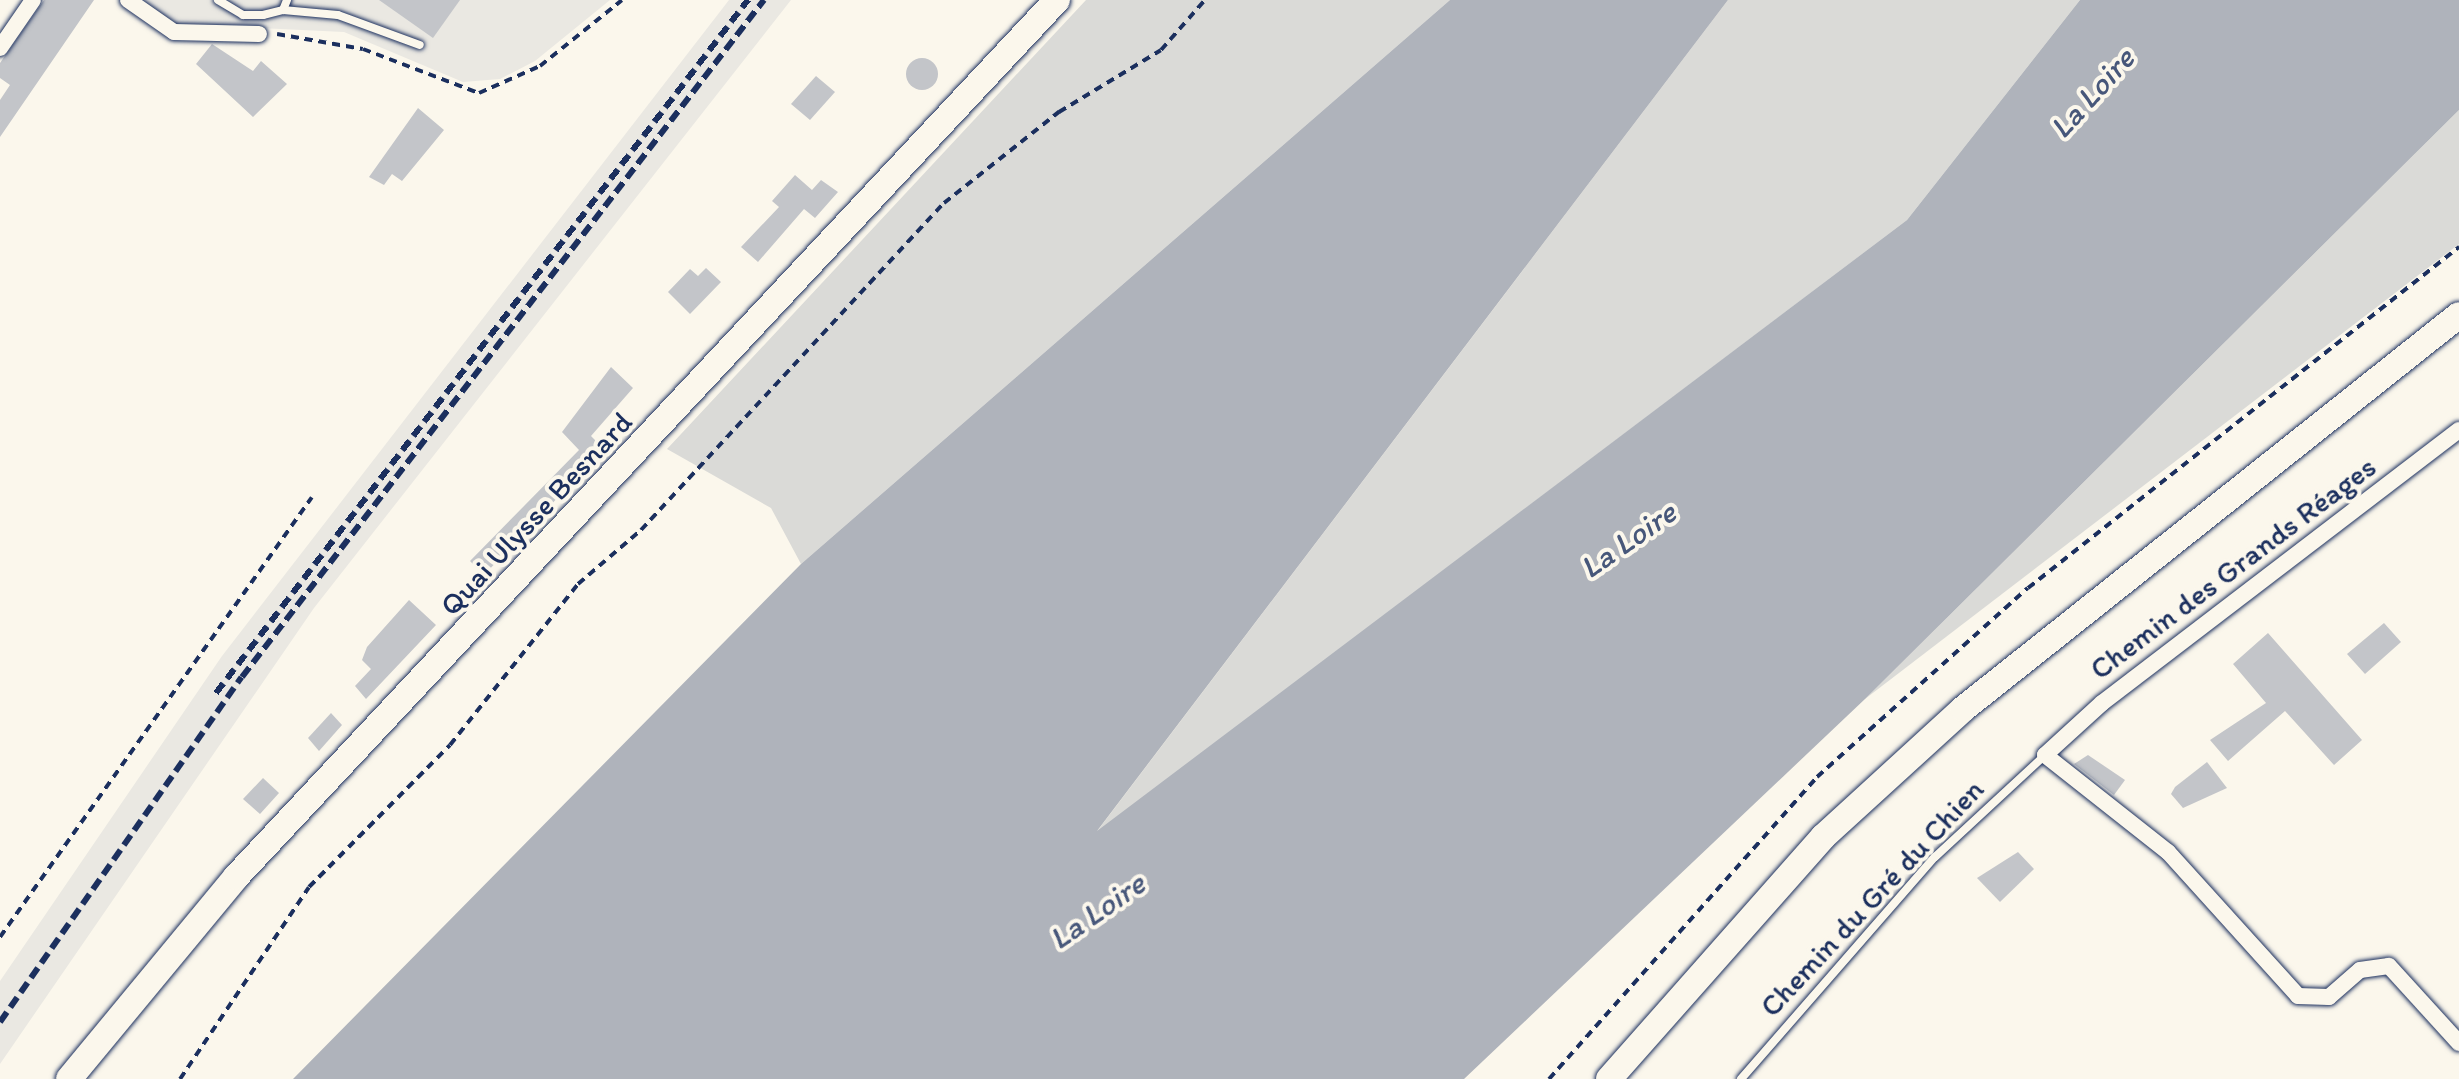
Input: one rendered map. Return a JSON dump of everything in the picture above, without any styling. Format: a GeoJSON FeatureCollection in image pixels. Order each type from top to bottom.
{"type":"FeatureCollection","features":[{"type":"Feature","properties":{"kind":"main road","name":"Quai Ulysse Besnard"},"geometry":{"type":"LineString","coordinates":[[69,1079],[236,877],[1057,0]]}},
{"type":"Feature","properties":{"kind":"main road"},"geometry":{"type":"LineString","coordinates":[[1609,1079],[1823,837],[1963,709],[2459,315]]}},
{"type":"Feature","properties":{"kind":"street"},"geometry":{"type":"LineString","coordinates":[[0,48],[33,0]]}},
{"type":"Feature","properties":{"kind":"street"},"geometry":{"type":"LineString","coordinates":[[128,0],[174,32],[259,34]]}},
{"type":"Feature","properties":{"kind":"street","name":"Chemin des Grands Réages"},"geometry":{"type":"LineString","coordinates":[[2045,755],[2102,703],[2459,430]]}},
{"type":"Feature","properties":{"kind":"street"},"geometry":{"type":"LineString","coordinates":[[2045,755],[2168,852],[2298,996],[2329,997],[2360,970],[2389,966],[2459,1043]]}},
{"type":"Feature","properties":{"kind":"lane"},"geometry":{"type":"LineString","coordinates":[[218,0],[243,15],[283,10],[338,15],[420,45]]}},
{"type":"Feature","properties":{"kind":"lane"},"geometry":{"type":"LineString","coordinates":[[283,10],[287,0]]}},
{"type":"Feature","properties":{"kind":"lane","name":"Chemin du Gré du Chien"},"geometry":{"type":"LineString","coordinates":[[1741,1079],[1935,857],[2045,755]]}},
{"type":"Feature","properties":{"kind":"path"},"geometry":{"type":"LineString","coordinates":[[259,34],[326,38],[479,93],[540,66],[622,0]]}},
{"type":"Feature","properties":{"kind":"path"},"geometry":{"type":"LineString","coordinates":[[180,1079],[309,887],[450,745],[578,584],[641,530],[944,203],[1059,112],[1161,50],[1205,0]]}},
{"type":"Feature","properties":{"kind":"path"},"geometry":{"type":"LineString","coordinates":[[1549,1079],[1817,777],[2028,588],[2459,247]]}},
{"type":"Feature","properties":{"kind":"path"},"geometry":{"type":"LineString","coordinates":[[0,937],[312,497]]}},
{"type":"Feature","properties":{"kind":"shaded area"},"geometry":{"type":"Polygon","coordinates":[[[142,0],[610,0],[535,61],[500,79],[463,82],[344,32],[175,24],[142,0]]]}},
{"type":"Feature","properties":{"kind":"shaded area"},"geometry":{"type":"Polygon","coordinates":[[[729,0],[791,0],[314,608],[0,1064],[0,981],[222,656],[729,0]]]}},
{"type":"Feature","properties":{"kind":"shaded area"},"geometry":{"type":"Polygon","coordinates":[[[1086,0],[1450,0],[801,564],[771,508],[667,449],[1086,0]]]}},
{"type":"Feature","properties":{"kind":"shaded area"},"geometry":{"type":"Polygon","coordinates":[[[1728,0],[2080,0],[1907,220],[1095,834],[1728,0]]]}},
{"type":"Feature","properties":{"kind":"shaded area"},"geometry":{"type":"Polygon","coordinates":[[[2459,110],[2459,244],[1865,699],[2459,110]]]}},
{"type":"Feature","properties":{"kind":"water","name":"La Loire"},"geometry":{"type":"Polygon","coordinates":[[[1450,0],[1728,0],[1097,831],[1907,220],[2080,0],[2459,0],[2459,110],[1865,699],[1464,1079],[293,1079],[801,564],[1450,0]]]}},
{"type":"Feature","properties":{"kind":"building"},"geometry":{"type":"Polygon","coordinates":[[[44,0],[94,0],[0,137],[0,100],[10,85],[0,78],[0,63],[44,0]]]}},
{"type":"Feature","properties":{"kind":"building"},"geometry":{"type":"Polygon","coordinates":[[[379,0],[460,0],[433,38],[379,0]]]}},
{"type":"Feature","properties":{"kind":"building"},"geometry":{"type":"Polygon","coordinates":[[[212,44],[253,71],[261,61],[287,84],[253,117],[196,64],[212,44]]]}},
{"type":"Feature","properties":{"kind":"building"},"geometry":{"type":"Polygon","coordinates":[[[922,58],[933,63],[938,74],[933,85],[922,90],[911,85],[906,74],[911,63],[922,58]]]}},
{"type":"Feature","properties":{"kind":"building"},"geometry":{"type":"Polygon","coordinates":[[[816,76],[835,92],[810,120],[791,104],[816,76]]]}},
{"type":"Feature","properties":{"kind":"building"},"geometry":{"type":"Polygon","coordinates":[[[418,108],[444,130],[402,181],[392,174],[384,185],[369,177],[418,108]]]}},
{"type":"Feature","properties":{"kind":"building"},"geometry":{"type":"Polygon","coordinates":[[[795,175],[812,190],[821,180],[838,192],[815,218],[804,209],[758,262],[741,247],[779,207],[772,201],[795,175]]]}},
{"type":"Feature","properties":{"kind":"building"},"geometry":{"type":"Polygon","coordinates":[[[706,268],[721,282],[690,314],[668,292],[690,269],[698,276],[706,268]]]}},
{"type":"Feature","properties":{"kind":"building"},"geometry":{"type":"Polygon","coordinates":[[[611,367],[633,388],[591,436],[604,449],[484,575],[470,561],[579,450],[562,432],[611,367]]]}},
{"type":"Feature","properties":{"kind":"building"},"geometry":{"type":"Polygon","coordinates":[[[409,600],[436,625],[366,699],[355,686],[371,669],[362,660],[367,647],[409,600]]]}},
{"type":"Feature","properties":{"kind":"building"},"geometry":{"type":"Polygon","coordinates":[[[2384,623],[2401,642],[2365,674],[2347,654],[2384,623]]]}},
{"type":"Feature","properties":{"kind":"building"},"geometry":{"type":"Polygon","coordinates":[[[2268,633],[2362,740],[2334,765],[2285,711],[2228,761],[2210,740],[2266,703],[2233,664],[2268,633]]]}},
{"type":"Feature","properties":{"kind":"building"},"geometry":{"type":"Polygon","coordinates":[[[331,713],[342,725],[319,751],[308,738],[331,713]]]}},
{"type":"Feature","properties":{"kind":"building"},"geometry":{"type":"Polygon","coordinates":[[[2088,755],[2125,780],[2114,795],[2074,764],[2088,755]]]}},
{"type":"Feature","properties":{"kind":"building"},"geometry":{"type":"Polygon","coordinates":[[[2207,762],[2227,788],[2183,808],[2171,794],[2175,787],[2207,762]]]}},
{"type":"Feature","properties":{"kind":"building"},"geometry":{"type":"Polygon","coordinates":[[[263,778],[279,793],[260,814],[243,799],[263,778]]]}},
{"type":"Feature","properties":{"kind":"building"},"geometry":{"type":"Polygon","coordinates":[[[2018,852],[2034,869],[2000,902],[1977,878],[2018,852]]]}},
{"type":"Feature","properties":{"kind":"railway"},"geometry":{"type":"LineString","coordinates":[[216,693],[748,0]]}},
{"type":"Feature","properties":{"kind":"railway"},"geometry":{"type":"LineString","coordinates":[[0,1022],[242,677],[764,0]]}}]}
